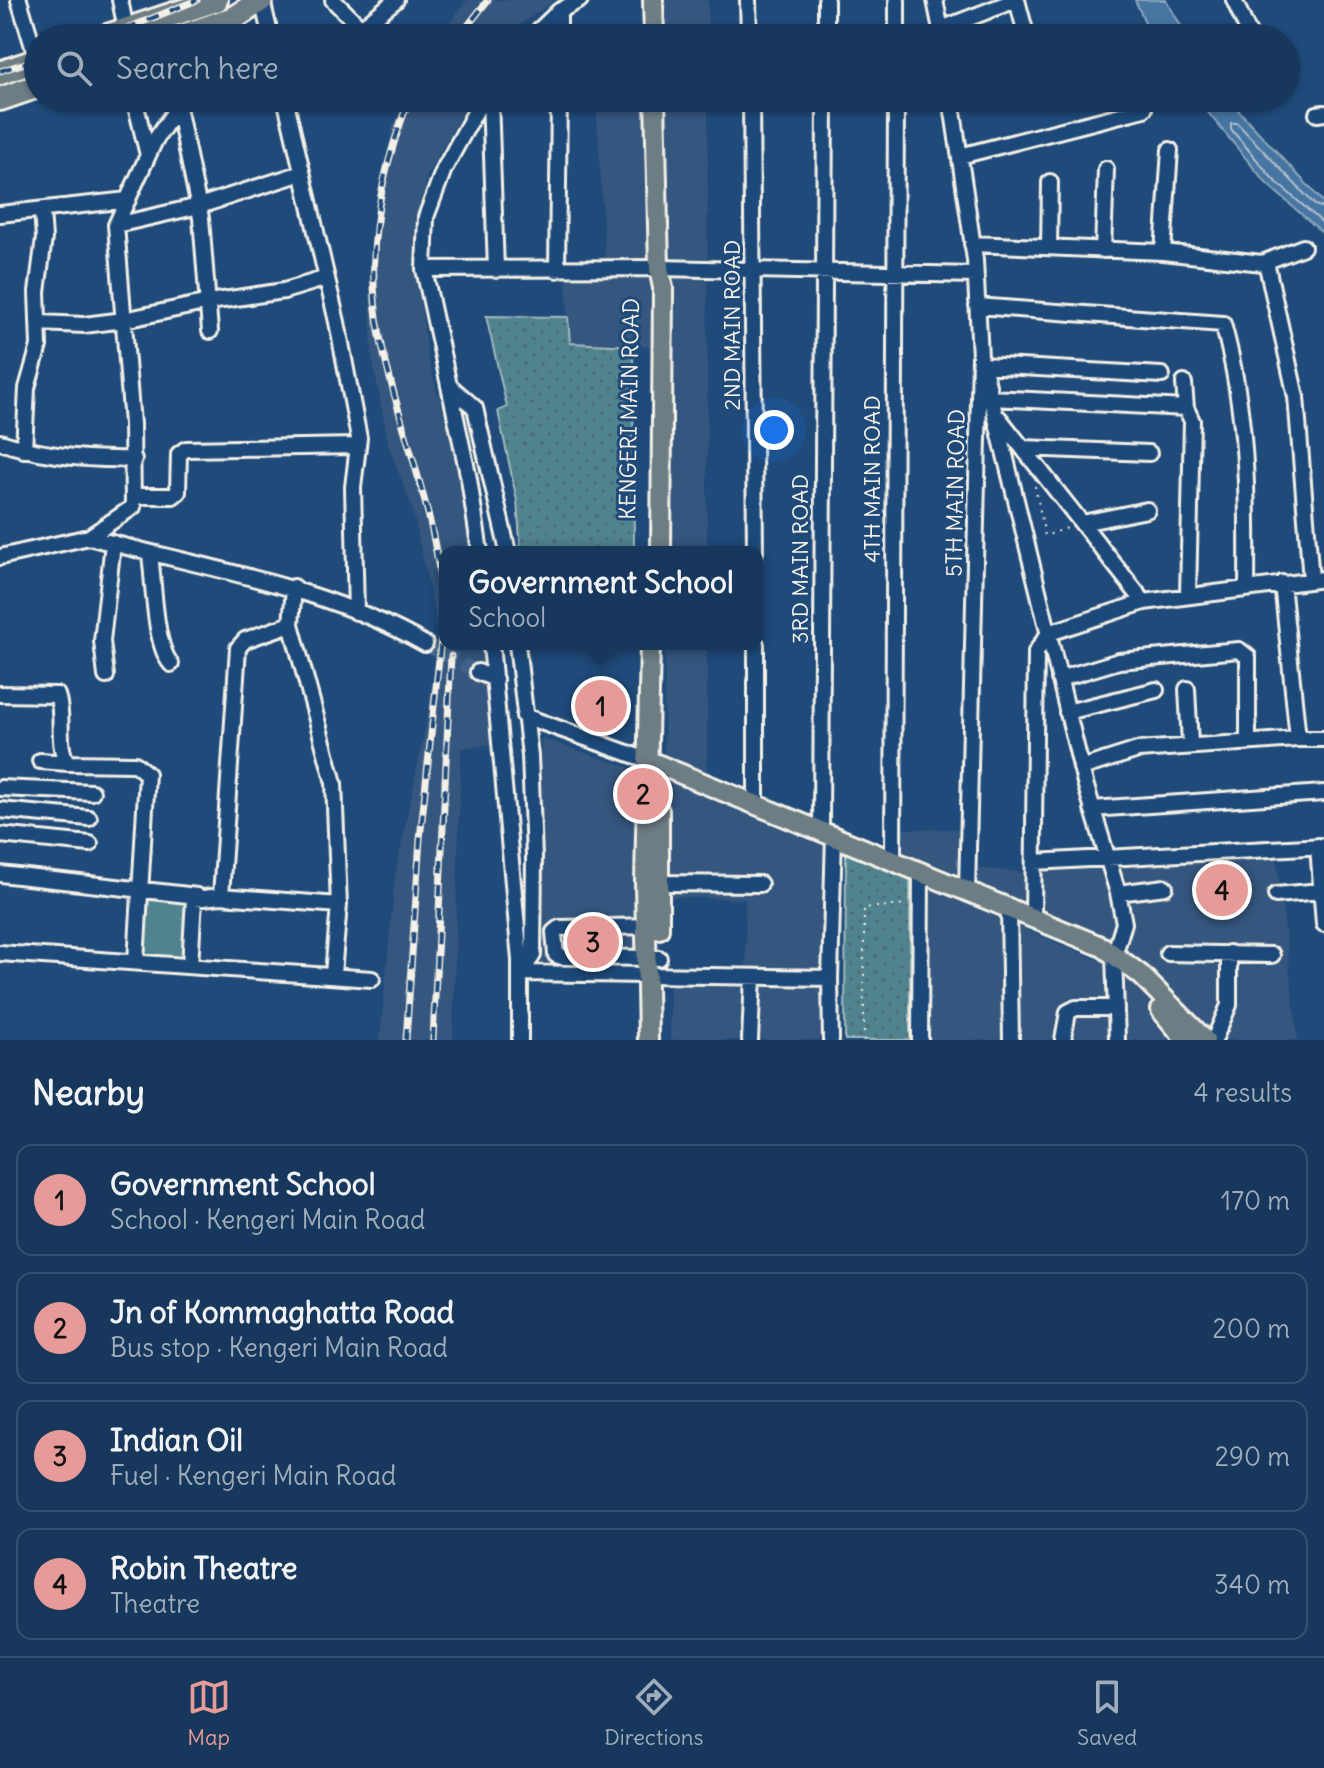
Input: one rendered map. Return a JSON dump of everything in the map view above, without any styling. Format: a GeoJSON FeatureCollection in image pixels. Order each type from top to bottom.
{"type":"FeatureCollection","features":[{"type":"Feature","properties":{"kind":"highway"},"geometry":{"type":"LineString","coordinates":[[136,24],[169,8],[216,0]]}},
{"type":"Feature","properties":{"kind":"highway"},"geometry":{"type":"LineString","coordinates":[[217,24],[234,18],[262,0]]}},
{"type":"Feature","properties":{"kind":"highway"},"geometry":{"type":"LineString","coordinates":[[0,73],[24,65]]}},
{"type":"Feature","properties":{"kind":"highway"},"geometry":{"type":"LineString","coordinates":[[0,99],[24,91]]}},
{"type":"Feature","properties":{"kind":"main road"},"geometry":{"type":"LineString","coordinates":[[653,0],[654,24]]}},
{"type":"Feature","properties":{"kind":"main road","name":"KENGERI MAIN ROAD"},"geometry":{"type":"LineString","coordinates":[[655,112],[659,268],[663,288],[661,546]]}},
{"type":"Feature","properties":{"kind":"main road","name":"KENGERI MAIN ROAD"},"geometry":{"type":"LineString","coordinates":[[651,546],[653,291],[659,268]]}},
{"type":"Feature","properties":{"kind":"main road"},"geometry":{"type":"LineString","coordinates":[[650,650],[659,883],[653,926]]}},
{"type":"Feature","properties":{"kind":"main road"},"geometry":{"type":"LineString","coordinates":[[648,1040],[653,967],[653,763],[660,650]]}},
{"type":"Feature","properties":{"kind":"main road"},"geometry":{"type":"LineString","coordinates":[[653,763],[1033,918],[1120,960],[1141,975],[1205,1040]]}},
{"type":"Feature","properties":{"kind":"main road"},"geometry":{"type":"LineString","coordinates":[[1120,960],[1186,1040]]}},
{"type":"Feature","properties":{"kind":"main road"},"geometry":{"type":"LineString","coordinates":[[653,967],[659,1040]]}},
{"type":"Feature","properties":{"kind":"street"},"geometry":{"type":"LineString","coordinates":[[19,0],[27,24]]}},
{"type":"Feature","properties":{"kind":"street"},"geometry":{"type":"LineString","coordinates":[[120,0],[125,24]]}},
{"type":"Feature","properties":{"kind":"street"},"geometry":{"type":"LineString","coordinates":[[262,0],[268,24]]}},
{"type":"Feature","properties":{"kind":"street"},"geometry":{"type":"LineString","coordinates":[[333,0],[357,24]]}},
{"type":"Feature","properties":{"kind":"street"},"geometry":{"type":"LineString","coordinates":[[366,24],[396,0]]}},
{"type":"Feature","properties":{"kind":"street"},"geometry":{"type":"LineString","coordinates":[[546,24],[559,11],[580,0]]}},
{"type":"Feature","properties":{"kind":"street"},"geometry":{"type":"LineString","coordinates":[[748,0],[749,24]]}},
{"type":"Feature","properties":{"kind":"street"},"geometry":{"type":"LineString","coordinates":[[826,0],[826,24]]}},
{"type":"Feature","properties":{"kind":"street"},"geometry":{"type":"LineString","coordinates":[[897,0],[897,24]]}},
{"type":"Feature","properties":{"kind":"street"},"geometry":{"type":"LineString","coordinates":[[935,0],[940,24]]}},
{"type":"Feature","properties":{"kind":"street"},"geometry":{"type":"LineString","coordinates":[[964,24],[1017,0],[1023,24]]}},
{"type":"Feature","properties":{"kind":"street"},"geometry":{"type":"LineString","coordinates":[[1234,0],[1245,24]]}},
{"type":"Feature","properties":{"kind":"street"},"geometry":{"type":"LineString","coordinates":[[559,11],[559,24]]}},
{"type":"Feature","properties":{"kind":"street"},"geometry":{"type":"LineString","coordinates":[[230,24],[234,18]]}},
{"type":"Feature","properties":{"kind":"street"},"geometry":{"type":"LineString","coordinates":[[137,112],[148,155]]}},
{"type":"Feature","properties":{"kind":"street"},"geometry":{"type":"LineString","coordinates":[[0,557],[89,537],[126,515],[133,507],[134,459],[116,225],[148,155],[175,112]]}},
{"type":"Feature","properties":{"kind":"street"},"geometry":{"type":"LineString","coordinates":[[183,112],[199,206],[210,331]]}},
{"type":"Feature","properties":{"kind":"street"},"geometry":{"type":"LineString","coordinates":[[288,112],[327,278],[357,446],[353,501],[356,612]]}},
{"type":"Feature","properties":{"kind":"street"},"geometry":{"type":"LineString","coordinates":[[475,112],[444,169],[426,217],[424,269],[451,387],[479,546]]}},
{"type":"Feature","properties":{"kind":"street"},"geometry":{"type":"LineString","coordinates":[[490,112],[496,270]]}},
{"type":"Feature","properties":{"kind":"street"},"geometry":{"type":"LineString","coordinates":[[557,270],[559,112]]}},
{"type":"Feature","properties":{"kind":"street","name":"2ND MAIN ROAD"},"geometry":{"type":"LineString","coordinates":[[751,112],[755,546]]}},
{"type":"Feature","properties":{"kind":"street","name":"3RD MAIN ROAD"},"geometry":{"type":"LineString","coordinates":[[825,112],[823,270],[831,1040]]}},
{"type":"Feature","properties":{"kind":"street","name":"4TH MAIN ROAD"},"geometry":{"type":"LineString","coordinates":[[893,860],[896,112]]}},
{"type":"Feature","properties":{"kind":"street","name":"5TH MAIN ROAD"},"geometry":{"type":"LineString","coordinates":[[953,112],[972,244],[982,361],[967,891]]}},
{"type":"Feature","properties":{"kind":"street"},"geometry":{"type":"LineString","coordinates":[[960,156],[1132,112]]}},
{"type":"Feature","properties":{"kind":"street"},"geometry":{"type":"LineString","coordinates":[[1163,252],[1170,150]]}},
{"type":"Feature","properties":{"kind":"street"},"geometry":{"type":"LineString","coordinates":[[1103,250],[1106,169]]}},
{"type":"Feature","properties":{"kind":"street"},"geometry":{"type":"LineString","coordinates":[[116,225],[199,206],[302,173]]}},
{"type":"Feature","properties":{"kind":"street"},"geometry":{"type":"LineString","coordinates":[[1049,247],[1050,182]]}},
{"type":"Feature","properties":{"kind":"street"},"geometry":{"type":"LineString","coordinates":[[0,214],[128,200]]}},
{"type":"Feature","properties":{"kind":"street"},"geometry":{"type":"LineString","coordinates":[[24,450],[27,388],[39,346],[37,292],[44,238],[42,210]]}},
{"type":"Feature","properties":{"kind":"street"},"geometry":{"type":"LineString","coordinates":[[972,244],[1163,252],[1262,263],[1286,251],[1303,247]]}},
{"type":"Feature","properties":{"kind":"street"},"geometry":{"type":"LineString","coordinates":[[1033,918],[1036,652],[1049,633],[1144,602],[1247,586],[1317,580],[1296,397],[1278,304],[1262,263]]}},
{"type":"Feature","properties":{"kind":"street"},"geometry":{"type":"LineString","coordinates":[[424,269],[755,269],[975,275]]}},
{"type":"Feature","properties":{"kind":"street"},"geometry":{"type":"LineString","coordinates":[[39,323],[84,325],[124,320],[209,302],[284,291],[327,278]]}},
{"type":"Feature","properties":{"kind":"street"},"geometry":{"type":"LineString","coordinates":[[977,306],[1223,324],[1235,366],[1248,473],[1247,586]]}},
{"type":"Feature","properties":{"kind":"street"},"geometry":{"type":"LineString","coordinates":[[1117,1040],[1116,1008],[1124,923],[1081,768],[982,361],[1162,375]]}},
{"type":"Feature","properties":{"kind":"street"},"geometry":{"type":"LineString","coordinates":[[1184,383],[1186,408],[1192,421],[1188,595]]}},
{"type":"Feature","properties":{"kind":"street"},"geometry":{"type":"LineString","coordinates":[[451,387],[475,408],[507,546]]}},
{"type":"Feature","properties":{"kind":"street"},"geometry":{"type":"LineString","coordinates":[[993,406],[1186,408]]}},
{"type":"Feature","properties":{"kind":"street"},"geometry":{"type":"LineString","coordinates":[[993,406],[1144,602]]}},
{"type":"Feature","properties":{"kind":"street"},"geometry":{"type":"LineString","coordinates":[[0,442],[24,450],[106,460],[134,459]]}},
{"type":"Feature","properties":{"kind":"street"},"geometry":{"type":"LineString","coordinates":[[134,496],[173,496],[178,492],[179,454],[186,449],[357,446]]}},
{"type":"Feature","properties":{"kind":"street"},"geometry":{"type":"LineString","coordinates":[[1023,448],[1149,453]]}},
{"type":"Feature","properties":{"kind":"street"},"geometry":{"type":"LineString","coordinates":[[1082,523],[1147,510]]}},
{"type":"Feature","properties":{"kind":"street"},"geometry":{"type":"LineString","coordinates":[[89,537],[150,555],[294,587],[425,644]]}},
{"type":"Feature","properties":{"kind":"street"},"geometry":{"type":"LineString","coordinates":[[106,676],[102,641],[113,543]]}},
{"type":"Feature","properties":{"kind":"street"},"geometry":{"type":"LineString","coordinates":[[150,555],[160,638],[164,656],[171,664]]}},
{"type":"Feature","properties":{"kind":"street"},"geometry":{"type":"LineString","coordinates":[[1282,583],[1298,739]]}},
{"type":"Feature","properties":{"kind":"street"},"geometry":{"type":"LineString","coordinates":[[294,587],[291,624],[334,783],[339,905],[333,974]]}},
{"type":"Feature","properties":{"kind":"street"},"geometry":{"type":"LineString","coordinates":[[221,896],[238,648],[245,640],[291,624]]}},
{"type":"Feature","properties":{"kind":"street"},"geometry":{"type":"LineString","coordinates":[[492,650],[521,973],[520,1040]]}},
{"type":"Feature","properties":{"kind":"street"},"geometry":{"type":"LineString","coordinates":[[518,650],[530,756],[534,857],[533,955],[521,973]]}},
{"type":"Feature","properties":{"kind":"street"},"geometry":{"type":"LineString","coordinates":[[756,650],[756,806]]}},
{"type":"Feature","properties":{"kind":"street"},"geometry":{"type":"LineString","coordinates":[[1059,679],[1119,661],[1239,650],[1248,657],[1248,742]]}},
{"type":"Feature","properties":{"kind":"street"},"geometry":{"type":"LineString","coordinates":[[478,672],[495,679]]}},
{"type":"Feature","properties":{"kind":"street"},"geometry":{"type":"LineString","coordinates":[[1187,689],[1190,744]]}},
{"type":"Feature","properties":{"kind":"street"},"geometry":{"type":"LineString","coordinates":[[1067,712],[1156,690]]}},
{"type":"Feature","properties":{"kind":"street"},"geometry":{"type":"LineString","coordinates":[[0,694],[57,695],[62,722],[62,755],[68,763]]}},
{"type":"Feature","properties":{"kind":"street"},"geometry":{"type":"LineString","coordinates":[[524,716],[653,763]]}},
{"type":"Feature","properties":{"kind":"street"},"geometry":{"type":"LineString","coordinates":[[1081,768],[1138,750],[1190,744],[1324,739]]}},
{"type":"Feature","properties":{"kind":"street"},"geometry":{"type":"LineString","coordinates":[[40,761],[135,764],[147,774],[136,962]]}},
{"type":"Feature","properties":{"kind":"street"},"geometry":{"type":"LineString","coordinates":[[0,788],[92,792]]}},
{"type":"Feature","properties":{"kind":"street"},"geometry":{"type":"LineString","coordinates":[[1092,809],[1324,793]]}},
{"type":"Feature","properties":{"kind":"street"},"geometry":{"type":"LineString","coordinates":[[0,810],[89,818]]}},
{"type":"Feature","properties":{"kind":"street"},"geometry":{"type":"LineString","coordinates":[[0,835],[90,844]]}},
{"type":"Feature","properties":{"kind":"street"},"geometry":{"type":"LineString","coordinates":[[1034,862],[1321,846],[1324,924]]}},
{"type":"Feature","properties":{"kind":"street"},"geometry":{"type":"LineString","coordinates":[[920,1040],[921,871]]}},
{"type":"Feature","properties":{"kind":"street"},"geometry":{"type":"LineString","coordinates":[[0,874],[197,896],[339,905]]}},
{"type":"Feature","properties":{"kind":"street"},"geometry":{"type":"LineString","coordinates":[[659,883],[760,884]]}},
{"type":"Feature","properties":{"kind":"street"},"geometry":{"type":"LineString","coordinates":[[1118,893],[1165,887]]}},
{"type":"Feature","properties":{"kind":"street"},"geometry":{"type":"LineString","coordinates":[[1276,895],[1321,891]]}},
{"type":"Feature","properties":{"kind":"street"},"geometry":{"type":"LineString","coordinates":[[190,966],[193,904],[197,896]]}},
{"type":"Feature","properties":{"kind":"street"},"geometry":{"type":"LineString","coordinates":[[1009,908],[1011,1040]]}},
{"type":"Feature","properties":{"kind":"street"},"geometry":{"type":"LineString","coordinates":[[653,926],[559,928],[554,932],[553,942],[556,955],[562,957],[753,977],[830,978]]}},
{"type":"Feature","properties":{"kind":"street"},"geometry":{"type":"LineString","coordinates":[[0,953],[372,979]]}},
{"type":"Feature","properties":{"kind":"street"},"geometry":{"type":"LineString","coordinates":[[1168,953],[1272,955]]}},
{"type":"Feature","properties":{"kind":"street"},"geometry":{"type":"LineString","coordinates":[[1214,1040],[1229,1005],[1229,953]]}},
{"type":"Feature","properties":{"kind":"street"},"geometry":{"type":"LineString","coordinates":[[521,973],[653,967]]}},
{"type":"Feature","properties":{"kind":"street"},"geometry":{"type":"LineString","coordinates":[[750,1040],[753,977]]}},
{"type":"Feature","properties":{"kind":"street"},"geometry":{"type":"LineString","coordinates":[[1063,1040],[1068,1012],[1076,1008],[1116,1008]]}},
{"type":"Feature","properties":{"kind":"path"},"geometry":{"type":"LineString","coordinates":[[1035,483],[1045,536],[1082,523]]}},
{"type":"Feature","properties":{"kind":"path"},"geometry":{"type":"LineString","coordinates":[[864,1040],[864,908],[907,905]]}},
{"type":"Feature","properties":{"kind":"shaded area"},"geometry":{"type":"Polygon","coordinates":[[[467,0],[555,0],[521,24],[448,24],[467,0]]]}},
{"type":"Feature","properties":{"kind":"shaded area"},"geometry":{"type":"Polygon","coordinates":[[[642,0],[708,0],[708,24],[641,24],[642,0]]]}},
{"type":"Feature","properties":{"kind":"shaded area"},"geometry":{"type":"Polygon","coordinates":[[[399,112],[463,112],[427,175],[414,252],[428,359],[467,496],[474,546],[439,546],[439,633],[412,508],[389,447],[372,357],[369,273],[376,202],[399,112]]]}},
{"type":"Feature","properties":{"kind":"shaded area"},"geometry":{"type":"Polygon","coordinates":[[[597,112],[708,112],[707,546],[665,546],[666,347],[570,343],[566,279],[606,277],[597,112]]]}},
{"type":"Feature","properties":{"kind":"shaded area"},"geometry":{"type":"Polygon","coordinates":[[[439,633],[439,650],[490,650],[504,743],[461,748],[453,1040],[380,1040],[395,876],[427,720],[439,633]]]}},
{"type":"Feature","properties":{"kind":"shaded area"},"geometry":{"type":"Polygon","coordinates":[[[665,650],[707,650],[707,780],[664,758],[665,650]]]}},
{"type":"Feature","properties":{"kind":"shaded area"},"geometry":{"type":"Polygon","coordinates":[[[541,738],[636,770],[639,962],[538,965],[541,738]]]}},
{"type":"Feature","properties":{"kind":"shaded area"},"geometry":{"type":"Polygon","coordinates":[[[663,780],[826,847],[825,974],[746,972],[745,899],[662,897],[663,780]]]}},
{"type":"Feature","properties":{"kind":"shaded area"},"geometry":{"type":"Polygon","coordinates":[[[883,829],[976,829],[976,868],[1029,873],[1042,863],[1276,853],[1298,1040],[1208,1040],[1118,945],[898,855],[883,837],[883,829]]]}},
{"type":"Feature","properties":{"kind":"shaded area"},"geometry":{"type":"Polygon","coordinates":[[[929,888],[1126,972],[1179,1040],[924,1040],[929,888]]]}},
{"type":"Feature","properties":{"kind":"shaded area"},"geometry":{"type":"Polygon","coordinates":[[[670,984],[827,984],[826,1040],[670,1040],[670,984]]]}},
{"type":"Feature","properties":{"kind":"green space"},"geometry":{"type":"Polygon","coordinates":[[[486,316],[568,317],[570,343],[633,346],[634,546],[521,546],[517,501],[498,411],[507,407],[486,316]]]}},
{"type":"Feature","properties":{"kind":"green space"},"geometry":{"type":"Polygon","coordinates":[[[846,853],[910,878],[910,1040],[845,1040],[846,853]]]}},
{"type":"Feature","properties":{"kind":"green space"},"geometry":{"type":"Polygon","coordinates":[[[145,896],[187,903],[184,959],[145,956],[145,896]]]}},
{"type":"Feature","properties":{"kind":"water"},"geometry":{"type":"Polygon","coordinates":[[[1135,0],[1166,0],[1180,24],[1146,24],[1135,0]]]}},
{"type":"Feature","properties":{"kind":"water"},"geometry":{"type":"Polygon","coordinates":[[[1208,112],[1240,112],[1324,203],[1324,234],[1267,184],[1208,112]]]}},
{"type":"Feature","properties":{"kind":"tunnel"},"geometry":{"type":"LineString","coordinates":[[425,644],[478,672]]}},
{"type":"Feature","properties":{"kind":"railway"},"geometry":{"type":"LineString","coordinates":[[138,24],[197,0]]}},
{"type":"Feature","properties":{"kind":"railway"},"geometry":{"type":"LineString","coordinates":[[469,24],[488,0]]}},
{"type":"Feature","properties":{"kind":"railway"},"geometry":{"type":"LineString","coordinates":[[0,71],[24,63]]}},
{"type":"Feature","properties":{"kind":"railway"},"geometry":{"type":"LineString","coordinates":[[405,112],[390,156],[377,215],[375,305],[388,372],[428,512],[439,572]]}},
{"type":"Feature","properties":{"kind":"railway"},"geometry":{"type":"LineString","coordinates":[[406,1040],[420,839],[440,650]]}},
{"type":"Feature","properties":{"kind":"railway"},"geometry":{"type":"LineString","coordinates":[[433,1040],[451,656]]}},
{"type":"Feature","properties":{"kind":"place","name":"Government School"},"geometry":{"type":"Point","coordinates":[601,706]}},
{"type":"Feature","properties":{"kind":"place","name":"Jn of Kommaghatta Road"},"geometry":{"type":"Point","coordinates":[643,794]}},
{"type":"Feature","properties":{"kind":"place","name":"Robin Theatre"},"geometry":{"type":"Point","coordinates":[1222,890]}},
{"type":"Feature","properties":{"kind":"place","name":"Indian Oil"},"geometry":{"type":"Point","coordinates":[593,942]}}]}
